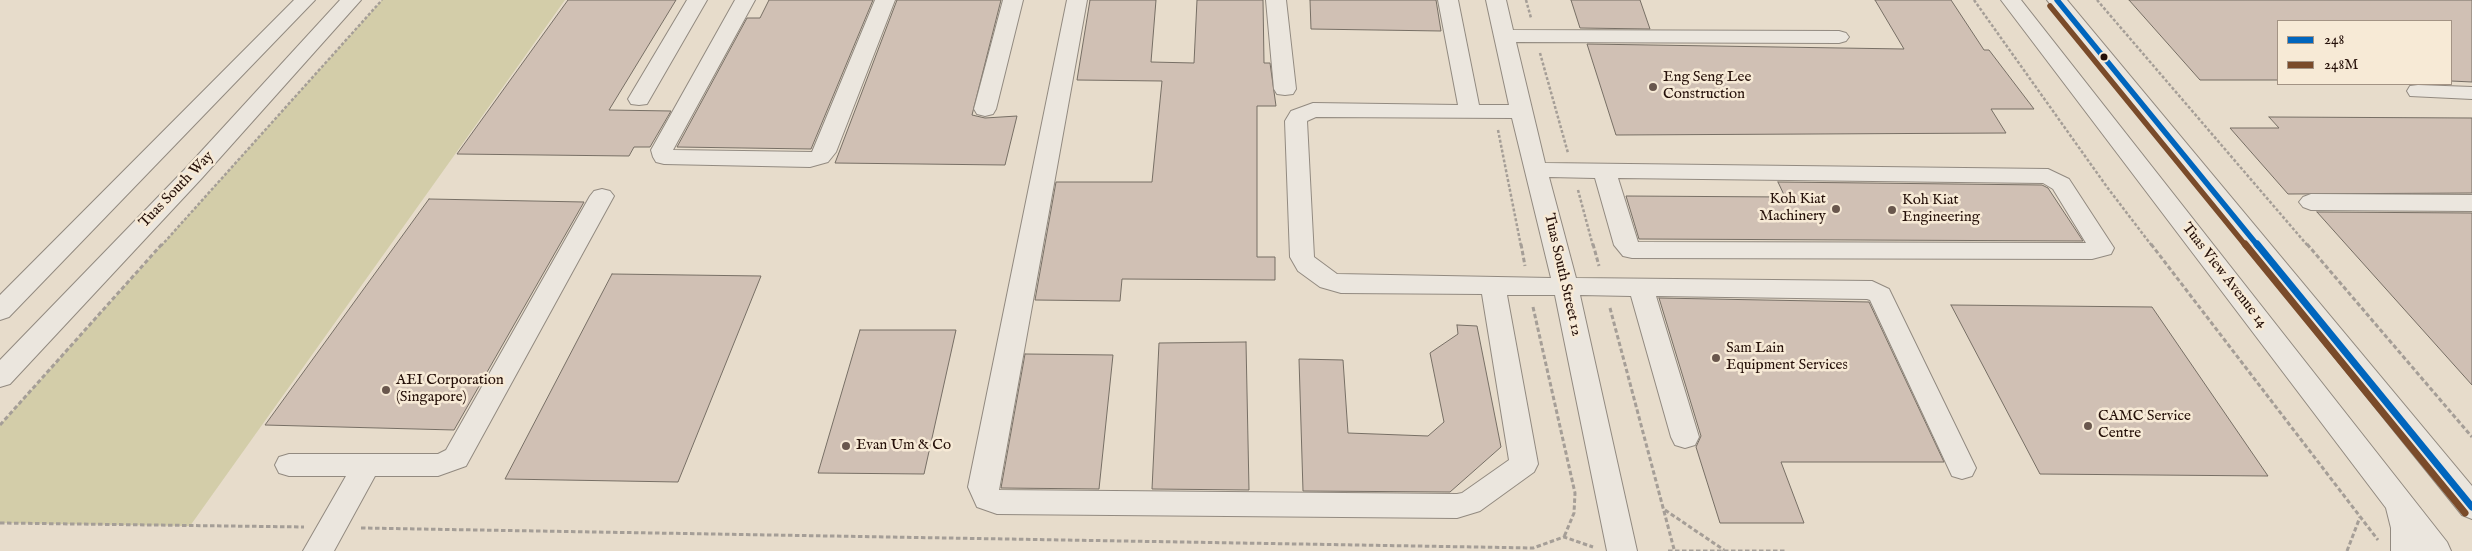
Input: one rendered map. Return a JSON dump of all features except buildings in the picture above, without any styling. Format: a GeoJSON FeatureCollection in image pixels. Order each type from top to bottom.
{"type":"FeatureCollection","features":[{"type":"Feature","properties":{"kind":"street"},"geometry":{"type":"LineString","coordinates":[[0,311],[305,0]]}},
{"type":"Feature","properties":{"kind":"street","name":"Tuas South Way"},"geometry":{"type":"LineString","coordinates":[[0,377],[194,173],[351,0]]}},
{"type":"Feature","properties":{"kind":"street"},"geometry":{"type":"LineString","coordinates":[[639,99],[696,0]]}},
{"type":"Feature","properties":{"kind":"street"},"geometry":{"type":"LineString","coordinates":[[745,0],[662,150],[664,157],[810,160],[820,157],[825,152],[886,0]]}},
{"type":"Feature","properties":{"kind":"street"},"geometry":{"type":"LineString","coordinates":[[985,109],[1013,0]]}},
{"type":"Feature","properties":{"kind":"street"},"geometry":{"type":"LineString","coordinates":[[1077,0],[983,487],[983,494],[987,499],[997,502],[1322,506],[1457,506],[1470,503],[1524,464],[1493,287]]}},
{"type":"Feature","properties":{"kind":"street"},"geometry":{"type":"LineString","coordinates":[[1276,0],[1285,89]]}},
{"type":"Feature","properties":{"kind":"street"},"geometry":{"type":"LineString","coordinates":[[1448,0],[1470,112]]}},
{"type":"Feature","properties":{"kind":"street","name":"Tuas South Street 12"},"geometry":{"type":"LineString","coordinates":[[1496,0],[1521,112],[1566,287],[1610,550]]}},
{"type":"Feature","properties":{"kind":"street","name":"Tuas View Avenue 14"},"geometry":{"type":"LineString","coordinates":[[2011,0],[2436,551]]}},
{"type":"Feature","properties":{"kind":"street"},"geometry":{"type":"LineString","coordinates":[[2057,0],[2472,507]]}},
{"type":"Feature","properties":{"kind":"street"},"geometry":{"type":"LineString","coordinates":[[1505,36],[1839,37]]}},
{"type":"Feature","properties":{"kind":"street"},"geometry":{"type":"LineString","coordinates":[[2418,91],[2472,92]]}},
{"type":"Feature","properties":{"kind":"street"},"geometry":{"type":"LineString","coordinates":[[1521,112],[1313,110],[1299,116],[1296,121],[1302,258],[1306,265],[1328,281],[1341,284],[1493,287],[1868,289],[1880,295],[1962,468]]}},
{"type":"Feature","properties":{"kind":"street"},"geometry":{"type":"LineString","coordinates":[[1536,170],[1604,170],[2048,176],[2061,184],[2102,248],[2092,251],[1632,250],[1626,245],[1604,170]]}},
{"type":"Feature","properties":{"kind":"street"},"geometry":{"type":"LineString","coordinates":[[289,465],[438,465],[450,462],[456,458],[602,196]]}},
{"type":"Feature","properties":{"kind":"street"},"geometry":{"type":"LineString","coordinates":[[2311,202],[2472,203]]}},
{"type":"Feature","properties":{"kind":"street"},"geometry":{"type":"LineString","coordinates":[[1641,288],[1685,437]]}},
{"type":"Feature","properties":{"kind":"street"},"geometry":{"type":"LineString","coordinates":[[325,539],[367,465]]}},
{"type":"Feature","properties":{"kind":"street"},"geometry":{"type":"LineString","coordinates":[[2394,548],[2406,528],[2396,500]]}},
{"type":"Feature","properties":{"kind":"path"},"geometry":{"type":"LineString","coordinates":[[0,425],[382,0]]}},
{"type":"Feature","properties":{"kind":"path"},"geometry":{"type":"LineString","coordinates":[[1526,0],[1605,287],[1674,549]]}},
{"type":"Feature","properties":{"kind":"path"},"geometry":{"type":"LineString","coordinates":[[1974,0],[2108,187],[2360,516],[2394,548]]}},
{"type":"Feature","properties":{"kind":"path"},"geometry":{"type":"LineString","coordinates":[[2097,0],[2472,437]]}},
{"type":"Feature","properties":{"kind":"path"},"geometry":{"type":"LineString","coordinates":[[1664,510],[1724,550]]}},
{"type":"Feature","properties":{"kind":"path"},"geometry":{"type":"LineString","coordinates":[[2347,551],[2360,516]]}},
{"type":"Feature","properties":{"kind":"path"},"geometry":{"type":"LineString","coordinates":[[0,523],[325,539],[1533,548],[1564,537],[1610,550]]}},
{"type":"Feature","properties":{"kind":"path"},"geometry":{"type":"LineString","coordinates":[[1668,551],[1674,549],[1785,551]]}},
{"type":"Feature","properties":{"kind":"shaded area"},"geometry":{"type":"Polygon","coordinates":[[[382,0],[565,0],[190,526],[0,523],[0,425],[382,0]]]}},
{"type":"Feature","properties":{"kind":"transit line","name":"248"},"geometry":{"type":"LineString","coordinates":[[2057,0],[2472,507]]}},
{"type":"Feature","properties":{"kind":"transit line","name":"248M"},"geometry":{"type":"LineString","coordinates":[[2050,6],[2465,513]]}},
{"type":"Feature","properties":{"kind":"place","name":"Eng Seng Lee Construction"},"geometry":{"type":"Point","coordinates":[1653,87]}},
{"type":"Feature","properties":{"kind":"place","name":"Koh Kiat Machinery"},"geometry":{"type":"Point","coordinates":[1836,209]}},
{"type":"Feature","properties":{"kind":"place","name":"Koh Kiat Engineering"},"geometry":{"type":"Point","coordinates":[1892,210]}},
{"type":"Feature","properties":{"kind":"place","name":"Sam Lain Equipment Services"},"geometry":{"type":"Point","coordinates":[1716,358]}},
{"type":"Feature","properties":{"kind":"place","name":"AEI Corporation (Singapore)"},"geometry":{"type":"Point","coordinates":[386,390]}},
{"type":"Feature","properties":{"kind":"place","name":"CAMC Service Centre"},"geometry":{"type":"Point","coordinates":[2088,426]}},
{"type":"Feature","properties":{"kind":"place","name":"Evan Um & Co"},"geometry":{"type":"Point","coordinates":[846,446]}}]}
